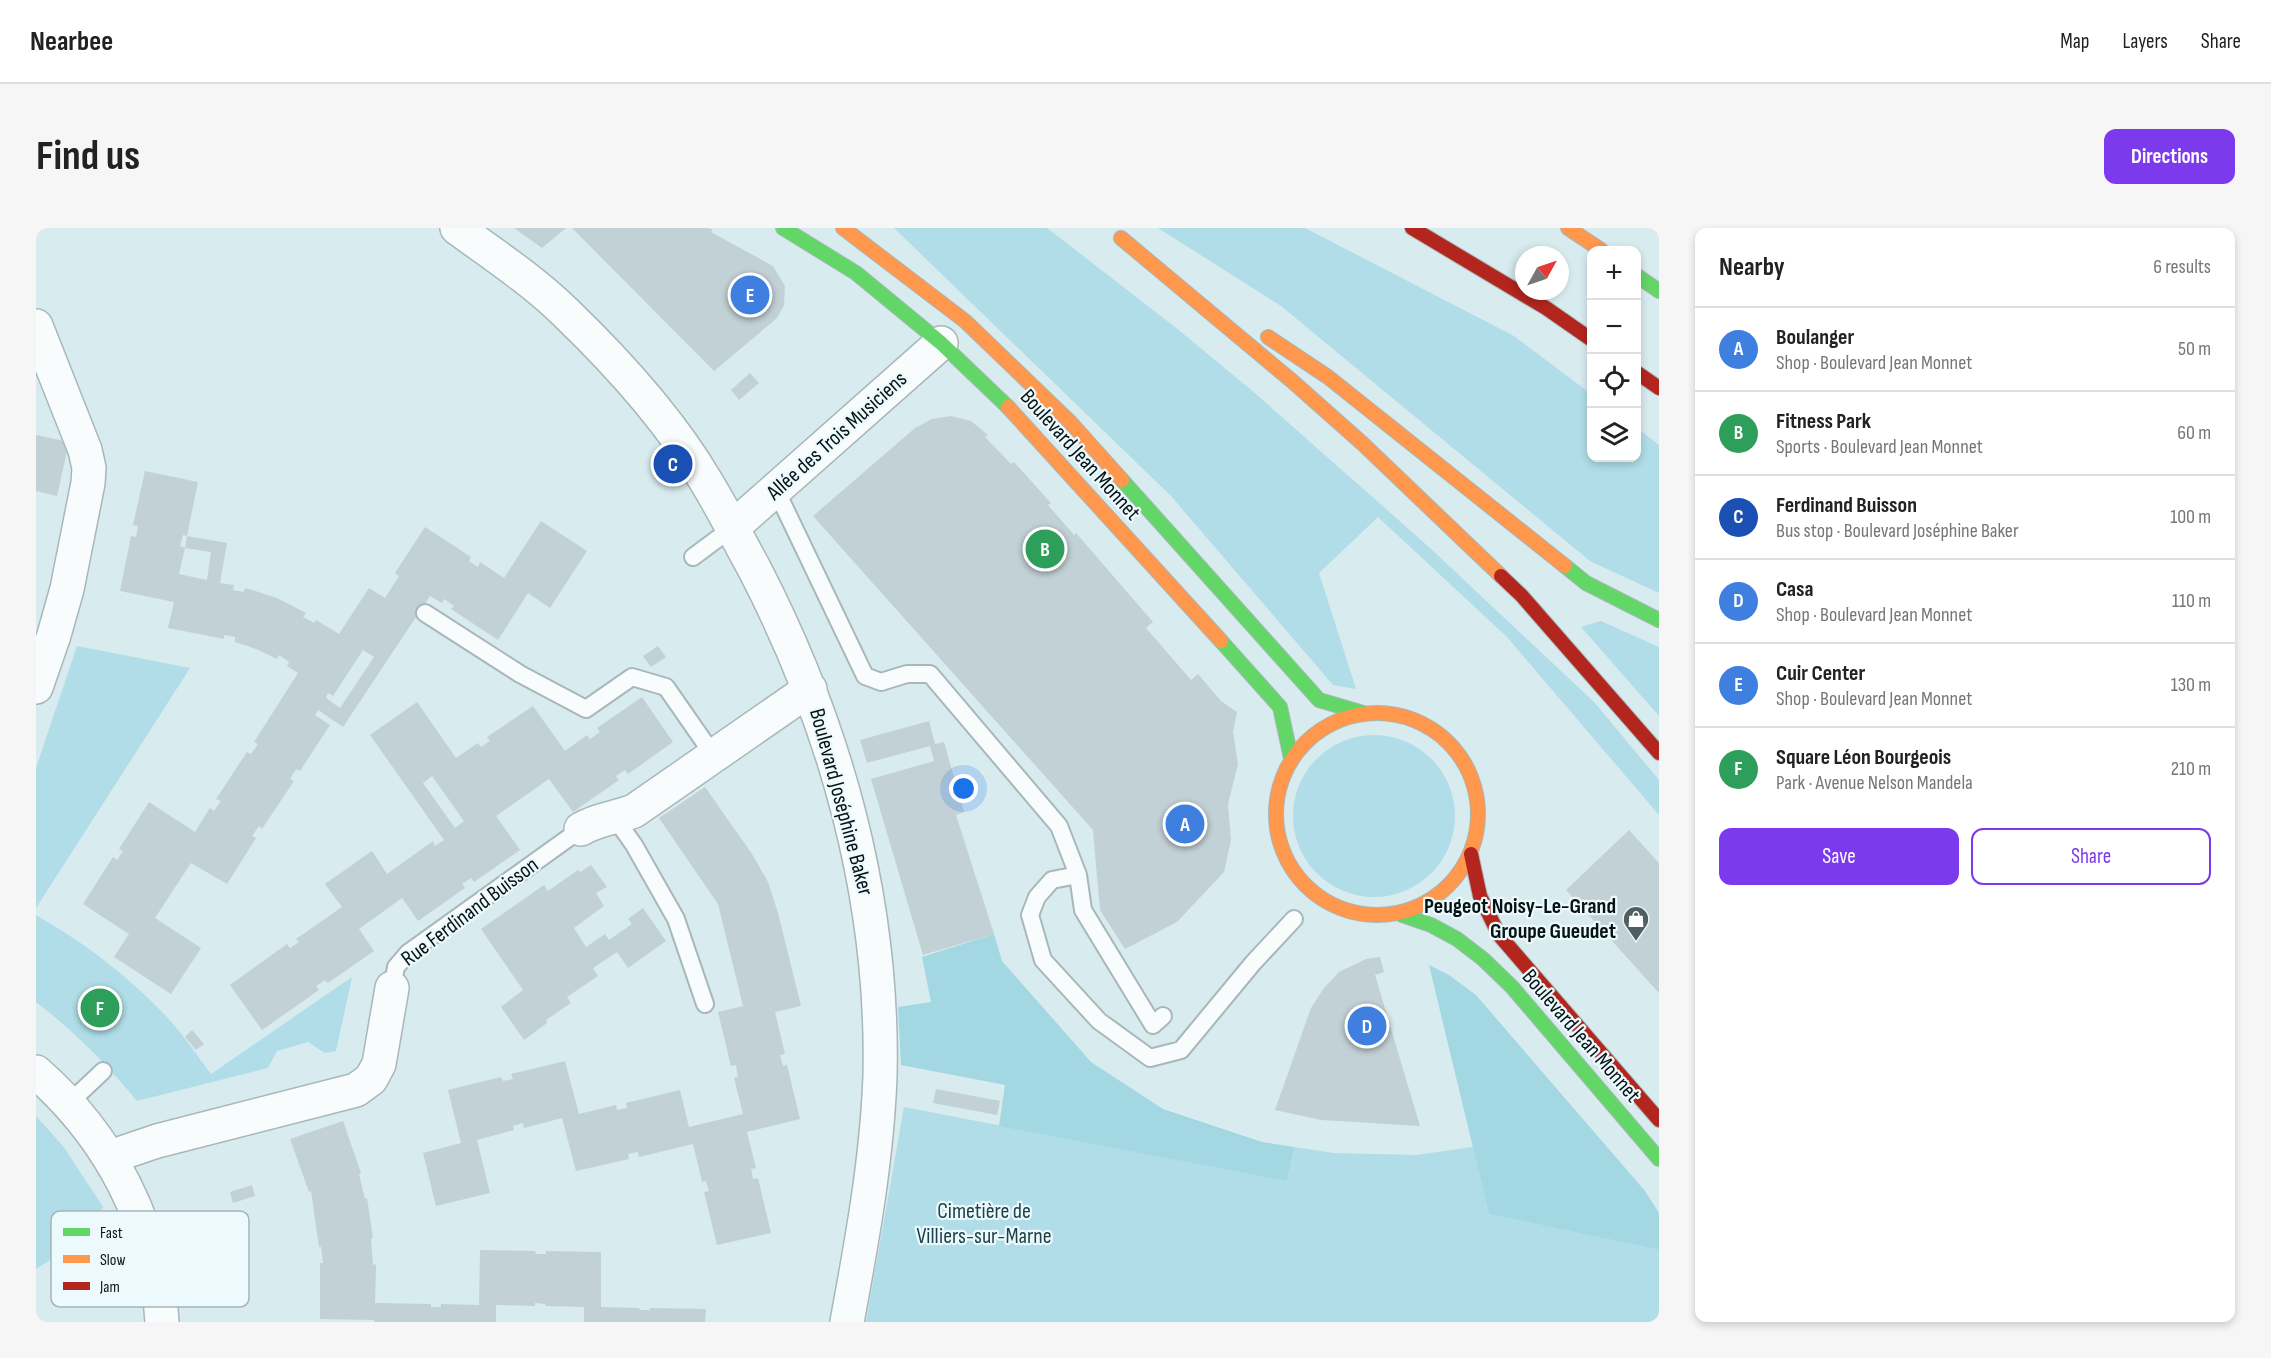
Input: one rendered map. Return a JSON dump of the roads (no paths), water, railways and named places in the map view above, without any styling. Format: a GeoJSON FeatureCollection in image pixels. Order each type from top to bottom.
{"type":"FeatureCollection","features":[{"type":"Feature","properties":{"kind":"main road","name":"Boulevard Jean Monnet"},"geometry":{"type":"LineString","coordinates":[[783,228],[856,273],[941,343],[1017,414],[1280,707],[1291,758]]}},
{"type":"Feature","properties":{"kind":"main road","name":"Boulevard Jean Monnet"},"geometry":{"type":"LineString","coordinates":[[843,228],[965,321],[1071,423],[1319,700],[1363,713]]}},
{"type":"Feature","properties":{"kind":"main road"},"geometry":{"type":"LineString","coordinates":[[1412,228],[1546,308],[1587,337]]}},
{"type":"Feature","properties":{"kind":"main road"},"geometry":{"type":"LineString","coordinates":[[1568,228],[1595,246]]}},
{"type":"Feature","properties":{"kind":"main road"},"geometry":{"type":"LineString","coordinates":[[1229,310],[1117,235],[1292,381],[1363,444],[1522,596],[1659,753]]}},
{"type":"Feature","properties":{"kind":"main road"},"geometry":{"type":"LineString","coordinates":[[1641,278],[1659,291]]}},
{"type":"Feature","properties":{"kind":"main road"},"geometry":{"type":"LineString","coordinates":[[1259,330],[1328,377],[1586,583],[1654,618]]}},
{"type":"Feature","properties":{"kind":"main road"},"geometry":{"type":"LineString","coordinates":[[1641,375],[1659,388]]}},
{"type":"Feature","properties":{"kind":"main road","name":"Boulevard Jean Monnet"},"geometry":{"type":"LineString","coordinates":[[1402,915],[1434,899],[1456,879],[1471,854],[1478,825],[1477,794],[1466,765],[1450,744],[1423,723],[1394,713],[1363,713],[1335,721],[1311,736],[1291,758],[1278,786],[1275,817],[1281,848],[1296,876],[1318,898],[1347,911],[1377,916],[1402,915],[1431,925],[1457,939],[1483,959],[1512,987],[1659,1158]]}},
{"type":"Feature","properties":{"kind":"main road","name":"Boulevard Jean Monnet"},"geometry":{"type":"LineString","coordinates":[[1471,854],[1476,888],[1485,912],[1499,935],[1659,1120]]}},
{"type":"Feature","properties":{"kind":"street","name":"Boulevard Joséphine Baker"},"geometry":{"type":"LineString","coordinates":[[457,228],[519,272],[563,310],[606,354],[684,449],[706,482],[766,592],[810,689],[833,752],[854,831],[871,912],[878,988],[880,1076],[874,1148],[866,1217],[847,1322]]}},
{"type":"Feature","properties":{"kind":"street"},"geometry":{"type":"LineString","coordinates":[[36,326],[85,450],[89,468],[67,589],[36,687]]}},
{"type":"Feature","properties":{"kind":"street","name":"Allée des Trois Musiciens"},"geometry":{"type":"LineString","coordinates":[[732,528],[941,343]]}},
{"type":"Feature","properties":{"kind":"street","name":"Rue Ferdinand Buisson"},"geometry":{"type":"LineString","coordinates":[[581,829],[594,821],[615,818],[634,811],[810,689]]}},
{"type":"Feature","properties":{"kind":"street","name":"Rue Ferdinand Buisson"},"geometry":{"type":"LineString","coordinates":[[110,1157],[157,1141],[356,1090],[371,1079],[379,1064],[393,988]]}},
{"type":"Feature","properties":{"kind":"street"},"geometry":{"type":"LineString","coordinates":[[36,1071],[68,1104],[110,1157],[137,1211]]}},
{"type":"Feature","properties":{"kind":"street"},"geometry":{"type":"LineString","coordinates":[[160,1307],[162,1322]]}},
{"type":"Feature","properties":{"kind":"lane"},"geometry":{"type":"LineString","coordinates":[[776,490],[865,676],[881,682],[907,674],[930,674],[970,712],[1065,821],[1078,875],[1083,910],[1153,1025],[1163,1016]]}},
{"type":"Feature","properties":{"kind":"lane"},"geometry":{"type":"LineString","coordinates":[[693,556],[732,528]]}},
{"type":"Feature","properties":{"kind":"lane"},"geometry":{"type":"LineString","coordinates":[[425,613],[520,674],[586,709],[632,677],[666,687],[714,756]]}},
{"type":"Feature","properties":{"kind":"lane"},"geometry":{"type":"LineString","coordinates":[[615,818],[634,845],[675,919],[705,1004]]}},
{"type":"Feature","properties":{"kind":"lane","name":"Rue Ferdinand Buisson"},"geometry":{"type":"LineString","coordinates":[[393,988],[396,967],[408,953],[581,829]]}},
{"type":"Feature","properties":{"kind":"lane"},"geometry":{"type":"LineString","coordinates":[[1078,875],[1052,880],[1037,897],[1030,915],[1043,960],[1099,1021],[1150,1059],[1181,1050],[1253,963],[1294,919]]}},
{"type":"Feature","properties":{"kind":"lane"},"geometry":{"type":"LineString","coordinates":[[68,1104],[103,1071]]}},
{"type":"Feature","properties":{"kind":"place","name":"Cuir Center"},"geometry":{"type":"Point","coordinates":[750,295]}},
{"type":"Feature","properties":{"kind":"place","name":"Ferdinand Buisson"},"geometry":{"type":"Point","coordinates":[673,464]}},
{"type":"Feature","properties":{"kind":"place","name":"Fitness Park"},"geometry":{"type":"Point","coordinates":[1045,549]}},
{"type":"Feature","properties":{"kind":"place","name":"Boulanger"},"geometry":{"type":"Point","coordinates":[1185,824]}},
{"type":"Feature","properties":{"kind":"place","name":"Peugeot Noisy-Le-Grand Groupe Gueudet"},"geometry":{"type":"Point","coordinates":[1636,942]}},
{"type":"Feature","properties":{"kind":"place","name":"Square Léon Bourgeois"},"geometry":{"type":"Point","coordinates":[100,1008]}},
{"type":"Feature","properties":{"kind":"place","name":"Casa"},"geometry":{"type":"Point","coordinates":[1367,1026]}},
{"type":"Feature","properties":{"kind":"park label","name":"Cimetière de Villiers-sur-Marne"},"geometry":{"type":"Point","coordinates":[984,1224]}}]}
